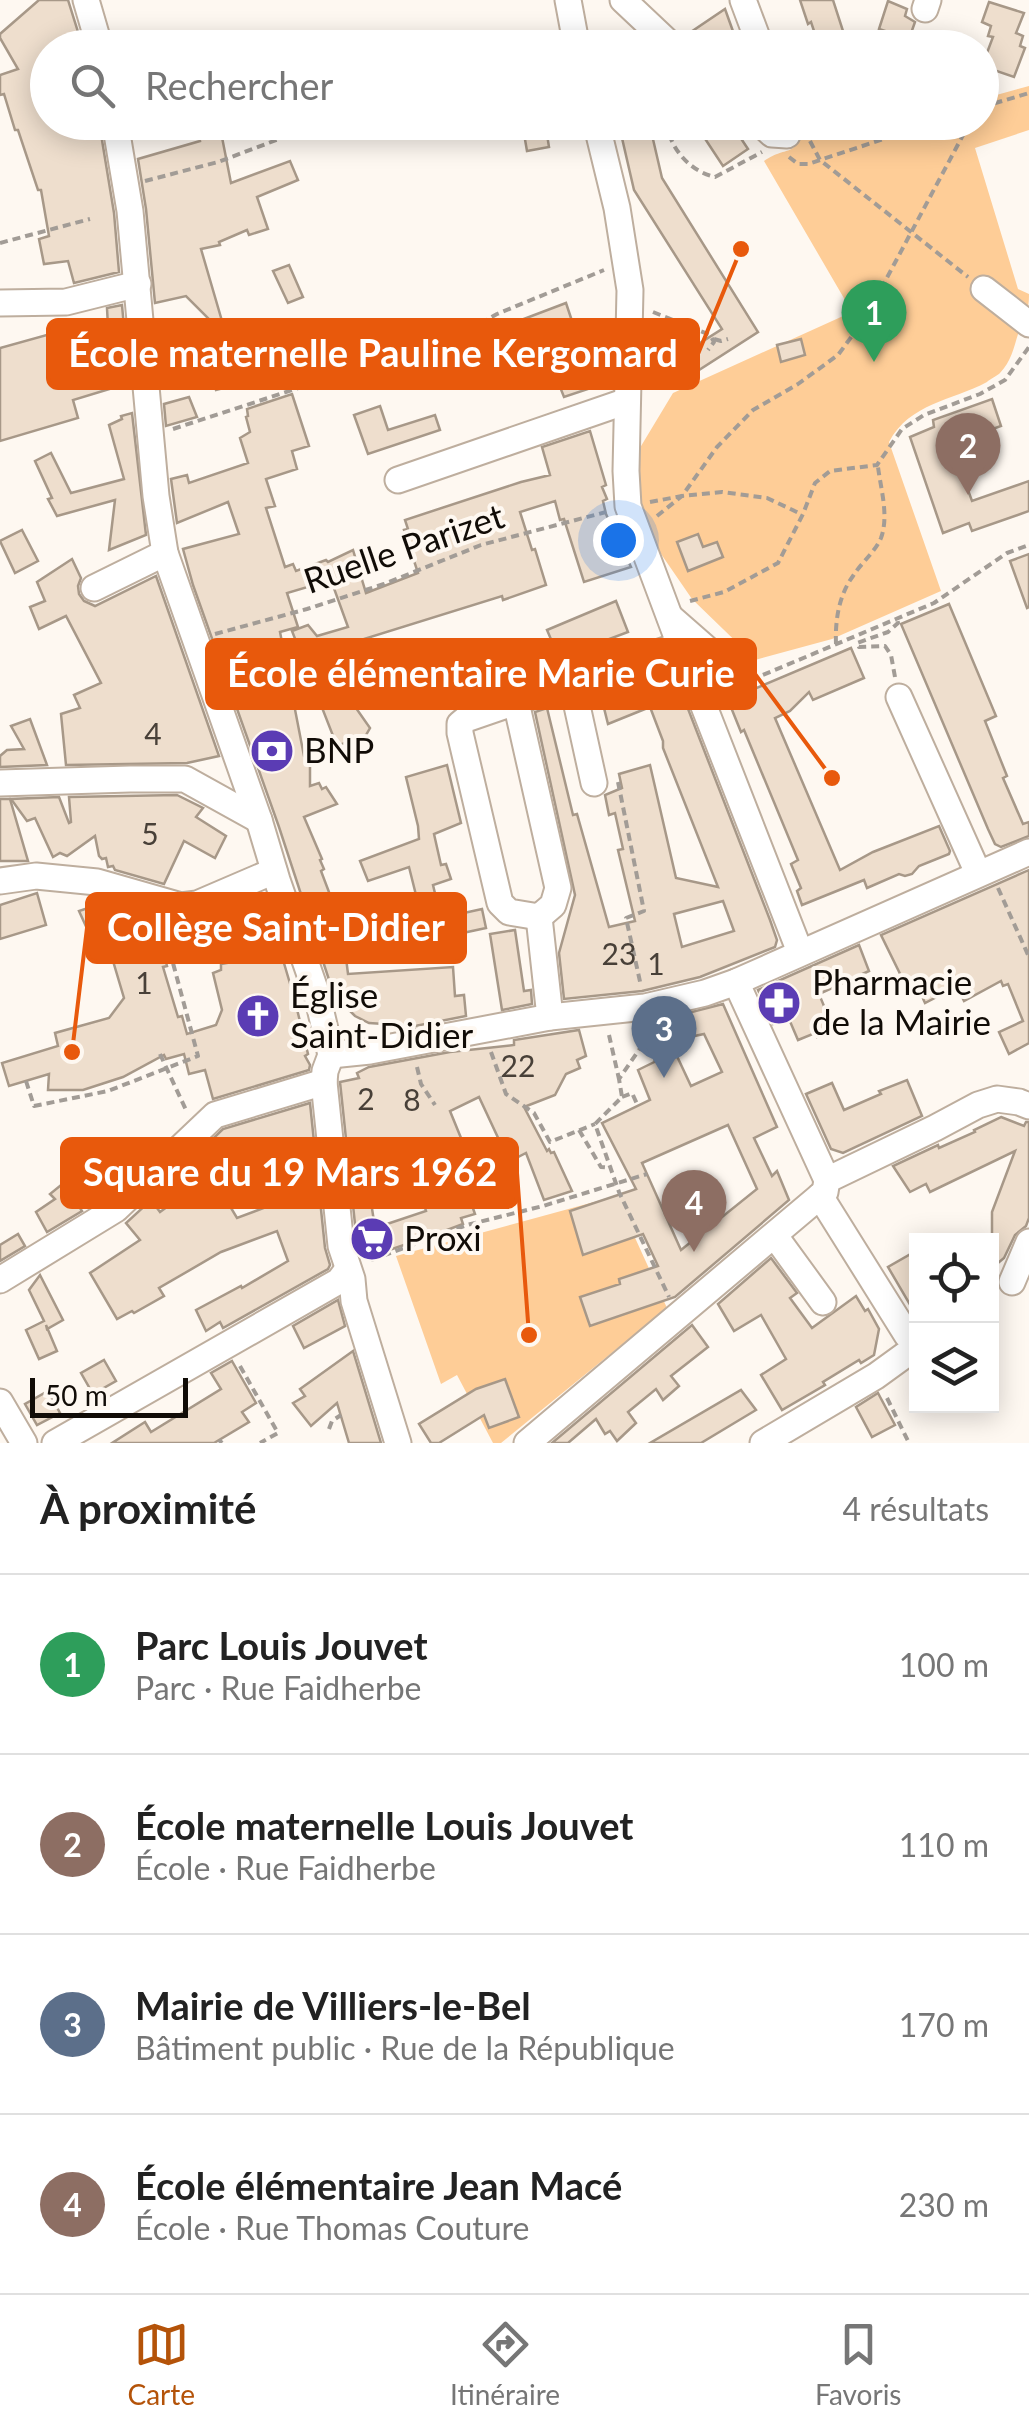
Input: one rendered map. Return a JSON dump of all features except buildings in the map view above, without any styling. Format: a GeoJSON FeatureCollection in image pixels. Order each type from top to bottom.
{"type":"FeatureCollection","features":[{"type":"Feature","properties":{"kind":"street"},"geometry":{"type":"LineString","coordinates":[[86,0],[95,30]]}},
{"type":"Feature","properties":{"kind":"street"},"geometry":{"type":"LineString","coordinates":[[568,0],[574,30]]}},
{"type":"Feature","properties":{"kind":"street"},"geometry":{"type":"LineString","coordinates":[[623,0],[655,30]]}},
{"type":"Feature","properties":{"kind":"street"},"geometry":{"type":"LineString","coordinates":[[742,0],[754,30]]}},
{"type":"Feature","properties":{"kind":"street"},"geometry":{"type":"LineString","coordinates":[[118,140],[127,186],[156,496],[165,552],[317,995],[331,1054],[324,1082],[342,1246],[354,1301],[398,1443]]}},
{"type":"Feature","properties":{"kind":"street"},"geometry":{"type":"LineString","coordinates":[[600,140],[626,261],[630,303],[628,506],[800,952]]}},
{"type":"Feature","properties":{"kind":"street"},"geometry":{"type":"LineString","coordinates":[[0,303],[66,302],[138,284]]}},
{"type":"Feature","properties":{"kind":"street"},"geometry":{"type":"LineString","coordinates":[[984,289],[1029,324]]}},
{"type":"Feature","properties":{"kind":"street"},"geometry":{"type":"LineString","coordinates":[[549,410],[611,388],[627,397]]}},
{"type":"Feature","properties":{"kind":"street"},"geometry":{"type":"LineString","coordinates":[[398,480],[627,397]]}},
{"type":"Feature","properties":{"kind":"street"},"geometry":{"type":"LineString","coordinates":[[94,588],[165,552]]}},
{"type":"Feature","properties":{"kind":"street"},"geometry":{"type":"LineString","coordinates":[[668,612],[718,659],[729,676],[721,686],[700,696]]}},
{"type":"Feature","properties":{"kind":"street"},"geometry":{"type":"LineString","coordinates":[[516,702],[558,888],[553,905],[539,917],[508,912],[500,902],[460,724],[466,719],[680,645]]}},
{"type":"Feature","properties":{"kind":"street"},"geometry":{"type":"LineString","coordinates":[[572,683],[604,776]]}},
{"type":"Feature","properties":{"kind":"street"},"geometry":{"type":"LineString","coordinates":[[900,697],[984,871]]}},
{"type":"Feature","properties":{"kind":"street"},"geometry":{"type":"LineString","coordinates":[[0,783],[184,779],[240,765]]}},
{"type":"Feature","properties":{"kind":"street"},"geometry":{"type":"LineString","coordinates":[[184,779],[259,820]]}},
{"type":"Feature","properties":{"kind":"street"},"geometry":{"type":"LineString","coordinates":[[331,1054],[370,1051],[550,1017],[645,1007],[705,994],[1029,852]]}},
{"type":"Feature","properties":{"kind":"street"},"geometry":{"type":"LineString","coordinates":[[0,881],[36,876],[97,882],[181,906],[197,904],[274,871]]}},
{"type":"Feature","properties":{"kind":"street"},"geometry":{"type":"LineString","coordinates":[[539,917],[550,1017]]}},
{"type":"Feature","properties":{"kind":"street"},"geometry":{"type":"LineString","coordinates":[[736,982],[823,1188],[909,1337]]}},
{"type":"Feature","properties":{"kind":"street"},"geometry":{"type":"LineString","coordinates":[[0,1280],[116,1209],[215,1116],[324,1082]]}},
{"type":"Feature","properties":{"kind":"street"},"geometry":{"type":"LineString","coordinates":[[527,1443],[774,1236],[823,1188],[978,1105],[997,1099],[1029,1106]]}},
{"type":"Feature","properties":{"kind":"street"},"geometry":{"type":"LineString","coordinates":[[774,1236],[823,1302]]}},
{"type":"Feature","properties":{"kind":"street"},"geometry":{"type":"LineString","coordinates":[[1011,1284],[1029,1242]]}},
{"type":"Feature","properties":{"kind":"street"},"geometry":{"type":"LineString","coordinates":[[55,1443],[334,1284],[348,1269]]}},
{"type":"Feature","properties":{"kind":"street"},"geometry":{"type":"LineString","coordinates":[[763,1443],[876,1376],[909,1350]]}},
{"type":"Feature","properties":{"kind":"street"},"geometry":{"type":"LineString","coordinates":[[0,1402],[24,1443]]}},
{"type":"Feature","properties":{"kind":"path"},"geometry":{"type":"LineString","coordinates":[[999,103],[1029,93]]}},
{"type":"Feature","properties":{"kind":"path"},"geometry":{"type":"LineString","coordinates":[[127,186],[218,162],[276,140]]}},
{"type":"Feature","properties":{"kind":"path"},"geometry":{"type":"LineString","coordinates":[[672,140],[674,148],[702,174],[715,177],[777,140]]}},
{"type":"Feature","properties":{"kind":"path"},"geometry":{"type":"LineString","coordinates":[[797,140],[984,289]]}},
{"type":"Feature","properties":{"kind":"path"},"geometry":{"type":"LineString","coordinates":[[820,160],[881,140]]}},
{"type":"Feature","properties":{"kind":"path"},"geometry":{"type":"LineString","coordinates":[[638,531],[682,496],[718,447],[753,410],[838,355],[866,317],[961,140]]}},
{"type":"Feature","properties":{"kind":"path"},"geometry":{"type":"LineString","coordinates":[[0,243],[90,219]]}},
{"type":"Feature","properties":{"kind":"path"},"geometry":{"type":"LineString","coordinates":[[150,437],[479,324],[626,261]]}},
{"type":"Feature","properties":{"kind":"path"},"geometry":{"type":"LineString","coordinates":[[630,303],[714,339],[728,338]]}},
{"type":"Feature","properties":{"kind":"path"},"geometry":{"type":"LineString","coordinates":[[708,350],[714,339]]}},
{"type":"Feature","properties":{"kind":"path"},"geometry":{"type":"LineString","coordinates":[[836,644],[841,601],[851,577],[880,541],[884,525],[877,465],[902,429],[924,414],[980,394],[1005,380],[1029,346]]}},
{"type":"Feature","properties":{"kind":"path"},"geometry":{"type":"LineString","coordinates":[[668,612],[724,592],[778,562],[815,484],[830,472],[877,465]]}},
{"type":"Feature","properties":{"kind":"path","name":"Ruelle Parizet"},"geometry":{"type":"LineString","coordinates":[[196,639],[306,610],[482,545],[628,506],[722,492],[767,498],[802,514]]}},
{"type":"Feature","properties":{"kind":"path"},"geometry":{"type":"LineString","coordinates":[[737,686],[934,603],[1007,554],[1029,545]]}},
{"type":"Feature","properties":{"kind":"path"},"geometry":{"type":"LineString","coordinates":[[897,618],[898,623],[888,632],[857,643],[859,648],[885,646],[891,655],[900,697]]}},
{"type":"Feature","properties":{"kind":"path"},"geometry":{"type":"LineString","coordinates":[[604,776],[644,911],[626,918],[645,1007],[641,1047],[619,1079]]}},
{"type":"Feature","properties":{"kind":"path"},"geometry":{"type":"LineString","coordinates":[[984,871],[1029,957]]}},
{"type":"Feature","properties":{"kind":"path"},"geometry":{"type":"LineString","coordinates":[[26,1081],[34,1106],[108,1091],[198,1056],[170,952]]}},
{"type":"Feature","properties":{"kind":"path"},"geometry":{"type":"LineString","coordinates":[[600,1013],[601,1024],[608,1028],[622,1097]]}},
{"type":"Feature","properties":{"kind":"path"},"geometry":{"type":"LineString","coordinates":[[482,1029],[506,1094],[534,1114],[550,1142],[595,1124],[632,1092],[638,1106]]}},
{"type":"Feature","properties":{"kind":"path"},"geometry":{"type":"LineString","coordinates":[[642,1036],[656,1061]]}},
{"type":"Feature","properties":{"kind":"path"},"geometry":{"type":"LineString","coordinates":[[411,1043],[421,1084],[435,1106]]}},
{"type":"Feature","properties":{"kind":"path"},"geometry":{"type":"LineString","coordinates":[[160,1054],[197,1133]]}},
{"type":"Feature","properties":{"kind":"path"},"geometry":{"type":"LineString","coordinates":[[595,1124],[619,1192],[678,1317]]}},
{"type":"Feature","properties":{"kind":"path"},"geometry":{"type":"LineString","coordinates":[[579,1130],[600,1167],[612,1168]]}},
{"type":"Feature","properties":{"kind":"path"},"geometry":{"type":"LineString","coordinates":[[348,1269],[466,1225],[647,1174]]}},
{"type":"Feature","properties":{"kind":"path"},"geometry":{"type":"LineString","coordinates":[[227,1345],[278,1433],[260,1443]]}},
{"type":"Feature","properties":{"kind":"path"},"geometry":{"type":"LineString","coordinates":[[876,1376],[909,1443]]}},
{"type":"Feature","properties":{"kind":"path"},"geometry":{"type":"LineString","coordinates":[[329,1429],[341,1415]]}},
{"type":"Feature","properties":{"kind":"shaded area"},"geometry":{"type":"Polygon","coordinates":[[[1029,86],[1029,130],[999,140],[999,94],[1029,86]]]}},
{"type":"Feature","properties":{"kind":"shaded area"},"geometry":{"type":"Polygon","coordinates":[[[999,140],[975,148],[1018,289],[1029,294],[1012,353],[999,374],[920,411],[889,442],[941,591],[832,639],[755,660],[692,599],[628,506],[626,471],[673,393],[852,312],[764,161],[791,150],[797,142],[999,140]]]}},
{"type":"Feature","properties":{"kind":"shaded area"},"geometry":{"type":"Polygon","coordinates":[[[616,1196],[667,1308],[501,1443],[493,1443],[457,1375],[441,1384],[396,1256],[616,1196]]]}},
{"type":"Feature","properties":{"kind":"place","name":"École maternelle Pauline Kergomard"},"geometry":{"type":"Point","coordinates":[741,249]}},
{"type":"Feature","properties":{"kind":"place","name":"Parc Louis Jouvet"},"geometry":{"type":"Point","coordinates":[874,362]}},
{"type":"Feature","properties":{"kind":"place","name":"École maternelle Louis Jouvet"},"geometry":{"type":"Point","coordinates":[968,495]}},
{"type":"Feature","properties":{"kind":"place","name":"BNP"},"geometry":{"type":"Point","coordinates":[272,751]}},
{"type":"Feature","properties":{"kind":"place","name":"École élémentaire Marie Curie"},"geometry":{"type":"Point","coordinates":[832,778]}},
{"type":"Feature","properties":{"kind":"place","name":"Pharmacie de la Mairie"},"geometry":{"type":"Point","coordinates":[779,1003]}},
{"type":"Feature","properties":{"kind":"place","name":"Église Saint-Didier"},"geometry":{"type":"Point","coordinates":[258,1016]}},
{"type":"Feature","properties":{"kind":"place","name":"Collège Saint-Didier"},"geometry":{"type":"Point","coordinates":[72,1052]}},
{"type":"Feature","properties":{"kind":"place","name":"Mairie de Villiers-le-Bel"},"geometry":{"type":"Point","coordinates":[664,1078]}},
{"type":"Feature","properties":{"kind":"place","name":"Proxi"},"geometry":{"type":"Point","coordinates":[372,1239]}},
{"type":"Feature","properties":{"kind":"place","name":"École élémentaire Jean Macé"},"geometry":{"type":"Point","coordinates":[694,1252]}},
{"type":"Feature","properties":{"kind":"place","name":"Square du 19 Mars 1962"},"geometry":{"type":"Point","coordinates":[529,1335]}}]}
